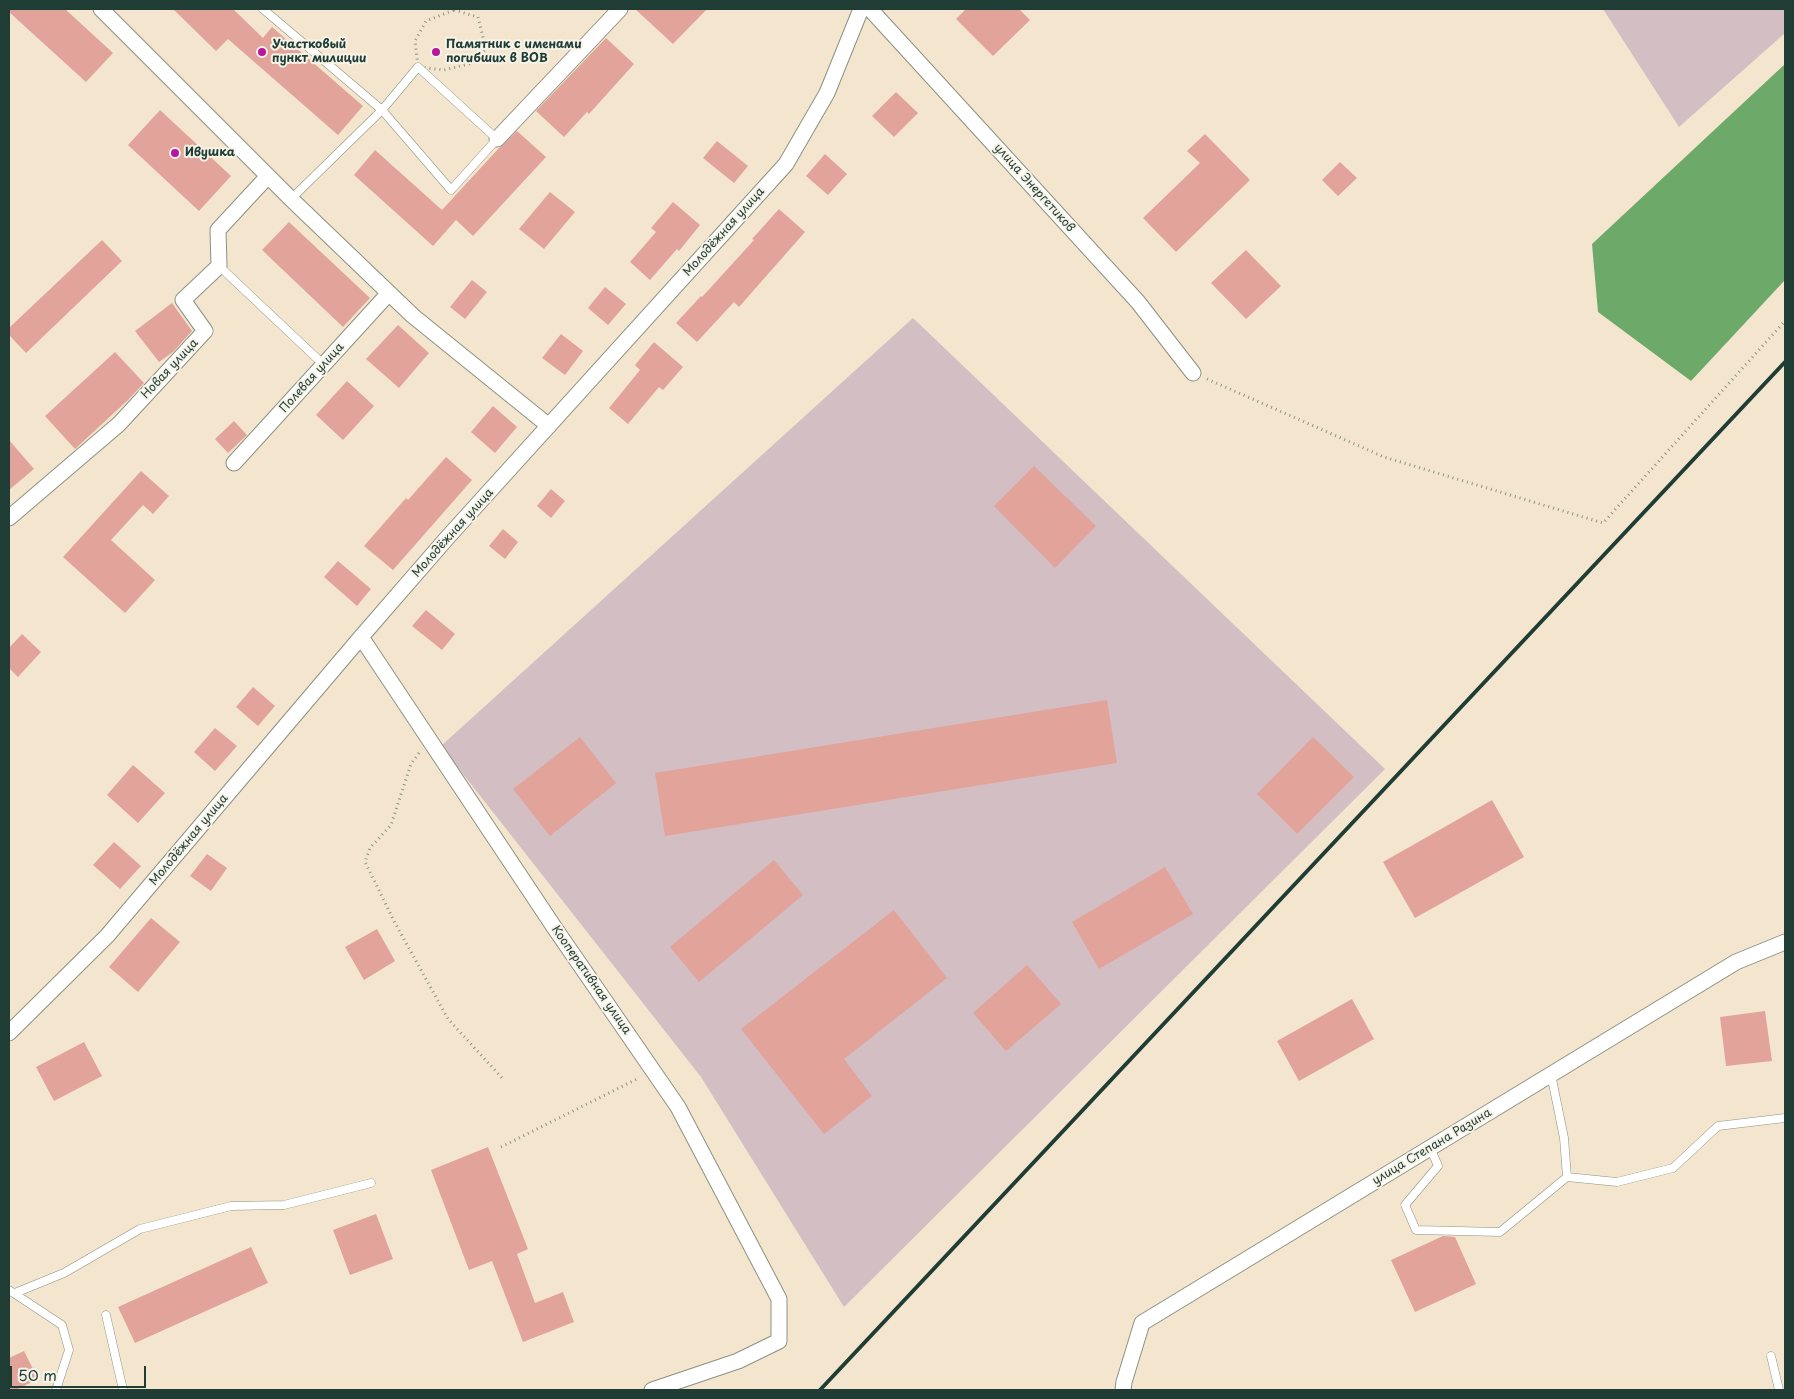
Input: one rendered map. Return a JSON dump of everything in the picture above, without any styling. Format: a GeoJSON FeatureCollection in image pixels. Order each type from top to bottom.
{"type":"FeatureCollection","features":[{"type":"Feature","properties":{"kind":"street"},"geometry":{"type":"LineString","coordinates":[[101,9],[291,199],[414,316],[549,426]]}},
{"type":"Feature","properties":{"kind":"street"},"geometry":{"type":"LineString","coordinates":[[497,139],[620,9]]}},
{"type":"Feature","properties":{"kind":"street","name":"Молодёжная улица"},"geometry":{"type":"LineString","coordinates":[[9,1033],[108,936],[361,637],[786,164],[827,93],[861,9]]}},
{"type":"Feature","properties":{"kind":"street","name":"улица Энергетиков"},"geometry":{"type":"LineString","coordinates":[[870,9],[1138,302],[1193,373]]}},
{"type":"Feature","properties":{"kind":"street"},"geometry":{"type":"LineString","coordinates":[[219,266],[218,230],[268,176]]}},
{"type":"Feature","properties":{"kind":"street","name":"Новая улица"},"geometry":{"type":"LineString","coordinates":[[9,518],[119,424],[205,331],[183,300],[219,266]]}},
{"type":"Feature","properties":{"kind":"street","name":"Полевая улица"},"geometry":{"type":"LineString","coordinates":[[234,463],[390,293]]}},
{"type":"Feature","properties":{"kind":"street","name":"Кооперативная улица"},"geometry":{"type":"LineString","coordinates":[[361,637],[548,919],[678,1107],[779,1299],[779,1341],[738,1361],[652,1390]]}},
{"type":"Feature","properties":{"kind":"street","name":"улица Степана Разина"},"geometry":{"type":"LineString","coordinates":[[1123,1390],[1142,1323],[1736,962],[1785,942]]}},
{"type":"Feature","properties":{"kind":"lane"},"geometry":{"type":"LineString","coordinates":[[262,9],[382,110],[451,190],[497,139],[418,67],[382,110],[291,199]]}},
{"type":"Feature","properties":{"kind":"lane"},"geometry":{"type":"LineString","coordinates":[[219,266],[324,365]]}},
{"type":"Feature","properties":{"kind":"lane"},"geometry":{"type":"LineString","coordinates":[[1551,1074],[1564,1138],[1567,1176]]}},
{"type":"Feature","properties":{"kind":"lane"},"geometry":{"type":"LineString","coordinates":[[1430,1147],[1438,1166],[1405,1206],[1416,1230],[1500,1232],[1567,1176],[1617,1182],[1673,1168],[1718,1126],[1785,1118]]}},
{"type":"Feature","properties":{"kind":"lane"},"geometry":{"type":"LineString","coordinates":[[12,1292],[64,1273],[140,1228],[231,1206],[284,1205],[371,1183]]}},
{"type":"Feature","properties":{"kind":"lane"},"geometry":{"type":"LineString","coordinates":[[12,1292],[62,1325],[69,1350],[56,1390]]}},
{"type":"Feature","properties":{"kind":"lane"},"geometry":{"type":"LineString","coordinates":[[106,1315],[123,1390]]}},
{"type":"Feature","properties":{"kind":"lane"},"geometry":{"type":"LineString","coordinates":[[1771,1356],[1779,1390]]}},
{"type":"Feature","properties":{"kind":"path"},"geometry":{"type":"LineString","coordinates":[[454,10],[478,17],[486,49],[469,64],[444,70],[418,67],[415,41],[426,21],[454,10]]}},
{"type":"Feature","properties":{"kind":"path"},"geometry":{"type":"LineString","coordinates":[[1193,373],[1384,457],[1603,523],[1785,321]]}},
{"type":"Feature","properties":{"kind":"path"},"geometry":{"type":"LineString","coordinates":[[429,740],[411,764],[391,825],[370,848],[364,862],[448,1019],[503,1079]]}},
{"type":"Feature","properties":{"kind":"path"},"geometry":{"type":"LineString","coordinates":[[501,1147],[653,1071]]}},
{"type":"Feature","properties":{"kind":"shaded area"},"geometry":{"type":"Polygon","coordinates":[[[1603,9],[1785,9],[1785,33],[1679,127],[1603,9]]]}},
{"type":"Feature","properties":{"kind":"shaded area"},"geometry":{"type":"Polygon","coordinates":[[[913,318],[1385,769],[844,1307],[701,1077],[441,746],[913,318]]]}},
{"type":"Feature","properties":{"kind":"green space"},"geometry":{"type":"Polygon","coordinates":[[[1785,64],[1785,280],[1691,381],[1598,312],[1592,244],[1785,64]]]}},
{"type":"Feature","properties":{"kind":"building"},"geometry":{"type":"Polygon","coordinates":[[[9,9],[65,9],[113,53],[86,82],[9,12],[9,9]]]}},
{"type":"Feature","properties":{"kind":"building"},"geometry":{"type":"Polygon","coordinates":[[[173,9],[233,9],[263,38],[272,27],[363,106],[338,135],[228,39],[216,51],[173,9]]]}},
{"type":"Feature","properties":{"kind":"building"},"geometry":{"type":"Polygon","coordinates":[[[635,9],[707,9],[673,44],[635,9]]]}},
{"type":"Feature","properties":{"kind":"building"},"geometry":{"type":"Polygon","coordinates":[[[966,9],[1019,9],[1030,20],[993,56],[956,19],[966,9]]]}},
{"type":"Feature","properties":{"kind":"building"},"geometry":{"type":"Polygon","coordinates":[[[606,38],[634,64],[589,114],[587,112],[564,137],[536,111],[606,38]]]}},
{"type":"Feature","properties":{"kind":"building"},"geometry":{"type":"Polygon","coordinates":[[[896,92],[918,113],[894,137],[872,116],[896,92]]]}},
{"type":"Feature","properties":{"kind":"building"},"geometry":{"type":"Polygon","coordinates":[[[160,110],[231,176],[199,211],[128,145],[160,110]]]}},
{"type":"Feature","properties":{"kind":"building"},"geometry":{"type":"Polygon","coordinates":[[[517,131],[546,157],[473,236],[456,220],[433,246],[354,175],[375,150],[442,210],[517,131]]]}},
{"type":"Feature","properties":{"kind":"building"},"geometry":{"type":"Polygon","coordinates":[[[1205,134],[1250,180],[1176,252],[1143,218],[1200,163],[1187,151],[1205,134]]]}},
{"type":"Feature","properties":{"kind":"building"},"geometry":{"type":"Polygon","coordinates":[[[717,141],[748,166],[734,183],[703,158],[717,141]]]}},
{"type":"Feature","properties":{"kind":"building"},"geometry":{"type":"Polygon","coordinates":[[[825,154],[847,174],[828,195],[806,176],[825,154]]]}},
{"type":"Feature","properties":{"kind":"building"},"geometry":{"type":"Polygon","coordinates":[[[1340,162],[1357,178],[1338,196],[1322,180],[1340,162]]]}},
{"type":"Feature","properties":{"kind":"building"},"geometry":{"type":"Polygon","coordinates":[[[550,192],[575,212],[544,249],[519,229],[550,192]]]}},
{"type":"Feature","properties":{"kind":"building"},"geometry":{"type":"Polygon","coordinates":[[[673,202],[700,225],[679,251],[677,249],[650,280],[630,262],[656,232],[651,228],[673,202]]]}},
{"type":"Feature","properties":{"kind":"building"},"geometry":{"type":"Polygon","coordinates":[[[779,209],[805,232],[739,307],[734,302],[697,342],[676,323],[754,240],[752,239],[779,209]]]}},
{"type":"Feature","properties":{"kind":"building"},"geometry":{"type":"Polygon","coordinates":[[[289,222],[370,298],[343,327],[262,250],[289,222]]]}},
{"type":"Feature","properties":{"kind":"building"},"geometry":{"type":"Polygon","coordinates":[[[102,240],[122,261],[26,353],[9,335],[9,328],[102,240]]]}},
{"type":"Feature","properties":{"kind":"building"},"geometry":{"type":"Polygon","coordinates":[[[1246,250],[1281,286],[1246,319],[1211,283],[1246,250]]]}},
{"type":"Feature","properties":{"kind":"building"},"geometry":{"type":"Polygon","coordinates":[[[472,280],[487,292],[465,319],[450,307],[472,280]]]}},
{"type":"Feature","properties":{"kind":"building"},"geometry":{"type":"Polygon","coordinates":[[[605,287],[626,304],[608,325],[588,308],[605,287]]]}},
{"type":"Feature","properties":{"kind":"building"},"geometry":{"type":"Polygon","coordinates":[[[172,303],[192,331],[173,352],[159,362],[135,331],[172,303]]]}},
{"type":"Feature","properties":{"kind":"building"},"geometry":{"type":"Polygon","coordinates":[[[398,325],[429,353],[399,388],[366,359],[398,325]]]}},
{"type":"Feature","properties":{"kind":"building"},"geometry":{"type":"Polygon","coordinates":[[[561,334],[583,351],[565,375],[542,358],[561,334]]]}},
{"type":"Feature","properties":{"kind":"building"},"geometry":{"type":"Polygon","coordinates":[[[654,342],[683,367],[663,390],[659,387],[628,424],[609,408],[640,370],[635,365],[654,342]]]}},
{"type":"Feature","properties":{"kind":"building"},"geometry":{"type":"Polygon","coordinates":[[[115,352],[144,383],[75,449],[45,416],[115,352]]]}},
{"type":"Feature","properties":{"kind":"building"},"geometry":{"type":"Polygon","coordinates":[[[347,381],[374,406],[343,440],[316,415],[347,381]]]}},
{"type":"Feature","properties":{"kind":"building"},"geometry":{"type":"Polygon","coordinates":[[[493,406],[517,427],[495,453],[471,432],[493,406]]]}},
{"type":"Feature","properties":{"kind":"building"},"geometry":{"type":"Polygon","coordinates":[[[234,421],[247,435],[228,453],[215,439],[234,421]]]}},
{"type":"Feature","properties":{"kind":"building"},"geometry":{"type":"Polygon","coordinates":[[[9,440],[34,469],[9,490],[9,440]]]}},
{"type":"Feature","properties":{"kind":"building"},"geometry":{"type":"Polygon","coordinates":[[[446,457],[472,480],[393,570],[364,546],[406,498],[408,500],[446,457]]]}},
{"type":"Feature","properties":{"kind":"building"},"geometry":{"type":"Polygon","coordinates":[[[1034,466],[1096,526],[1055,568],[994,506],[1034,466]]]}},
{"type":"Feature","properties":{"kind":"building"},"geometry":{"type":"Polygon","coordinates":[[[141,471],[169,496],[153,514],[143,505],[111,540],[155,580],[125,613],[63,557],[141,471]]]}},
{"type":"Feature","properties":{"kind":"building"},"geometry":{"type":"Polygon","coordinates":[[[551,489],[565,501],[551,518],[537,506],[551,489]]]}},
{"type":"Feature","properties":{"kind":"building"},"geometry":{"type":"Polygon","coordinates":[[[503,529],[518,542],[505,559],[489,546],[503,529]]]}},
{"type":"Feature","properties":{"kind":"building"},"geometry":{"type":"Polygon","coordinates":[[[338,561],[371,589],[357,606],[324,577],[338,561]]]}},
{"type":"Feature","properties":{"kind":"building"},"geometry":{"type":"Polygon","coordinates":[[[426,610],[455,634],[442,650],[412,626],[426,610]]]}},
{"type":"Feature","properties":{"kind":"building"},"geometry":{"type":"Polygon","coordinates":[[[22,634],[41,652],[18,677],[9,668],[9,648],[22,634]]]}},
{"type":"Feature","properties":{"kind":"building"},"geometry":{"type":"Polygon","coordinates":[[[253,687],[275,706],[258,726],[236,707],[253,687]]]}},
{"type":"Feature","properties":{"kind":"building"},"geometry":{"type":"Polygon","coordinates":[[[1107,700],[1117,763],[665,836],[655,773],[1107,700]]]}},
{"type":"Feature","properties":{"kind":"building"},"geometry":{"type":"Polygon","coordinates":[[[215,728],[237,746],[215,771],[194,752],[215,728]]]}},
{"type":"Feature","properties":{"kind":"building"},"geometry":{"type":"Polygon","coordinates":[[[580,737],[616,783],[550,836],[513,789],[580,737]]]}},
{"type":"Feature","properties":{"kind":"building"},"geometry":{"type":"Polygon","coordinates":[[[1313,737],[1354,777],[1297,834],[1257,794],[1313,737]]]}},
{"type":"Feature","properties":{"kind":"building"},"geometry":{"type":"Polygon","coordinates":[[[133,765],[165,793],[138,823],[107,795],[133,765]]]}},
{"type":"Feature","properties":{"kind":"building"},"geometry":{"type":"Polygon","coordinates":[[[1492,800],[1524,857],[1415,918],[1383,862],[1492,800]]]}},
{"type":"Feature","properties":{"kind":"building"},"geometry":{"type":"Polygon","coordinates":[[[114,842],[141,866],[120,889],[93,865],[114,842]]]}},
{"type":"Feature","properties":{"kind":"building"},"geometry":{"type":"Polygon","coordinates":[[[207,854],[227,868],[211,891],[190,876],[207,854]]]}},
{"type":"Feature","properties":{"kind":"building"},"geometry":{"type":"Polygon","coordinates":[[[774,860],[803,895],[699,982],[670,947],[774,860]]]}},
{"type":"Feature","properties":{"kind":"building"},"geometry":{"type":"Polygon","coordinates":[[[1165,867],[1193,914],[1099,969],[1072,922],[1165,867]]]}},
{"type":"Feature","properties":{"kind":"building"},"geometry":{"type":"Polygon","coordinates":[[[894,910],[947,978],[844,1059],[872,1096],[824,1134],[741,1029],[894,910]]]}},
{"type":"Feature","properties":{"kind":"building"},"geometry":{"type":"Polygon","coordinates":[[[151,918],[180,942],[138,992],[109,967],[151,918]]]}},
{"type":"Feature","properties":{"kind":"building"},"geometry":{"type":"Polygon","coordinates":[[[377,929],[395,961],[364,980],[345,947],[377,929]]]}},
{"type":"Feature","properties":{"kind":"building"},"geometry":{"type":"Polygon","coordinates":[[[1027,965],[1061,1004],[1006,1051],[973,1013],[1027,965]]]}},
{"type":"Feature","properties":{"kind":"building"},"geometry":{"type":"Polygon","coordinates":[[[1352,999],[1374,1039],[1299,1081],[1277,1041],[1352,999]]]}},
{"type":"Feature","properties":{"kind":"building"},"geometry":{"type":"Polygon","coordinates":[[[1765,1011],[1772,1061],[1726,1066],[1720,1017],[1765,1011]]]}},
{"type":"Feature","properties":{"kind":"building"},"geometry":{"type":"Polygon","coordinates":[[[84,1042],[102,1076],[54,1101],[36,1067],[84,1042]]]}},
{"type":"Feature","properties":{"kind":"building"},"geometry":{"type":"Polygon","coordinates":[[[488,1147],[528,1249],[517,1254],[535,1303],[563,1292],[574,1322],[523,1342],[492,1261],[469,1270],[431,1170],[488,1147]]]}},
{"type":"Feature","properties":{"kind":"building"},"geometry":{"type":"Polygon","coordinates":[[[376,1214],[393,1259],[350,1275],[333,1230],[376,1214]]]}},
{"type":"Feature","properties":{"kind":"building"},"geometry":{"type":"Polygon","coordinates":[[[1443,1236],[1455,1237],[1476,1284],[1415,1312],[1391,1260],[1443,1236]]]}},
{"type":"Feature","properties":{"kind":"building"},"geometry":{"type":"Polygon","coordinates":[[[251,1247],[268,1283],[135,1343],[118,1307],[251,1247]]]}},
{"type":"Feature","properties":{"kind":"building"},"geometry":{"type":"Polygon","coordinates":[[[24,1351],[38,1379],[16,1390],[9,1390],[9,1358],[24,1351]]]}},
{"type":"Feature","properties":{"kind":"railway"},"geometry":{"type":"LineString","coordinates":[[820,1390],[1785,362]]}},
{"type":"Feature","properties":{"kind":"place","name":"Участковый пункт милиции"},"geometry":{"type":"Point","coordinates":[262,52]}},
{"type":"Feature","properties":{"kind":"place","name":"Памятник с именами погибших в ВОВ"},"geometry":{"type":"Point","coordinates":[436,52]}},
{"type":"Feature","properties":{"kind":"place","name":"Ивушка"},"geometry":{"type":"Point","coordinates":[175,153]}}]}
